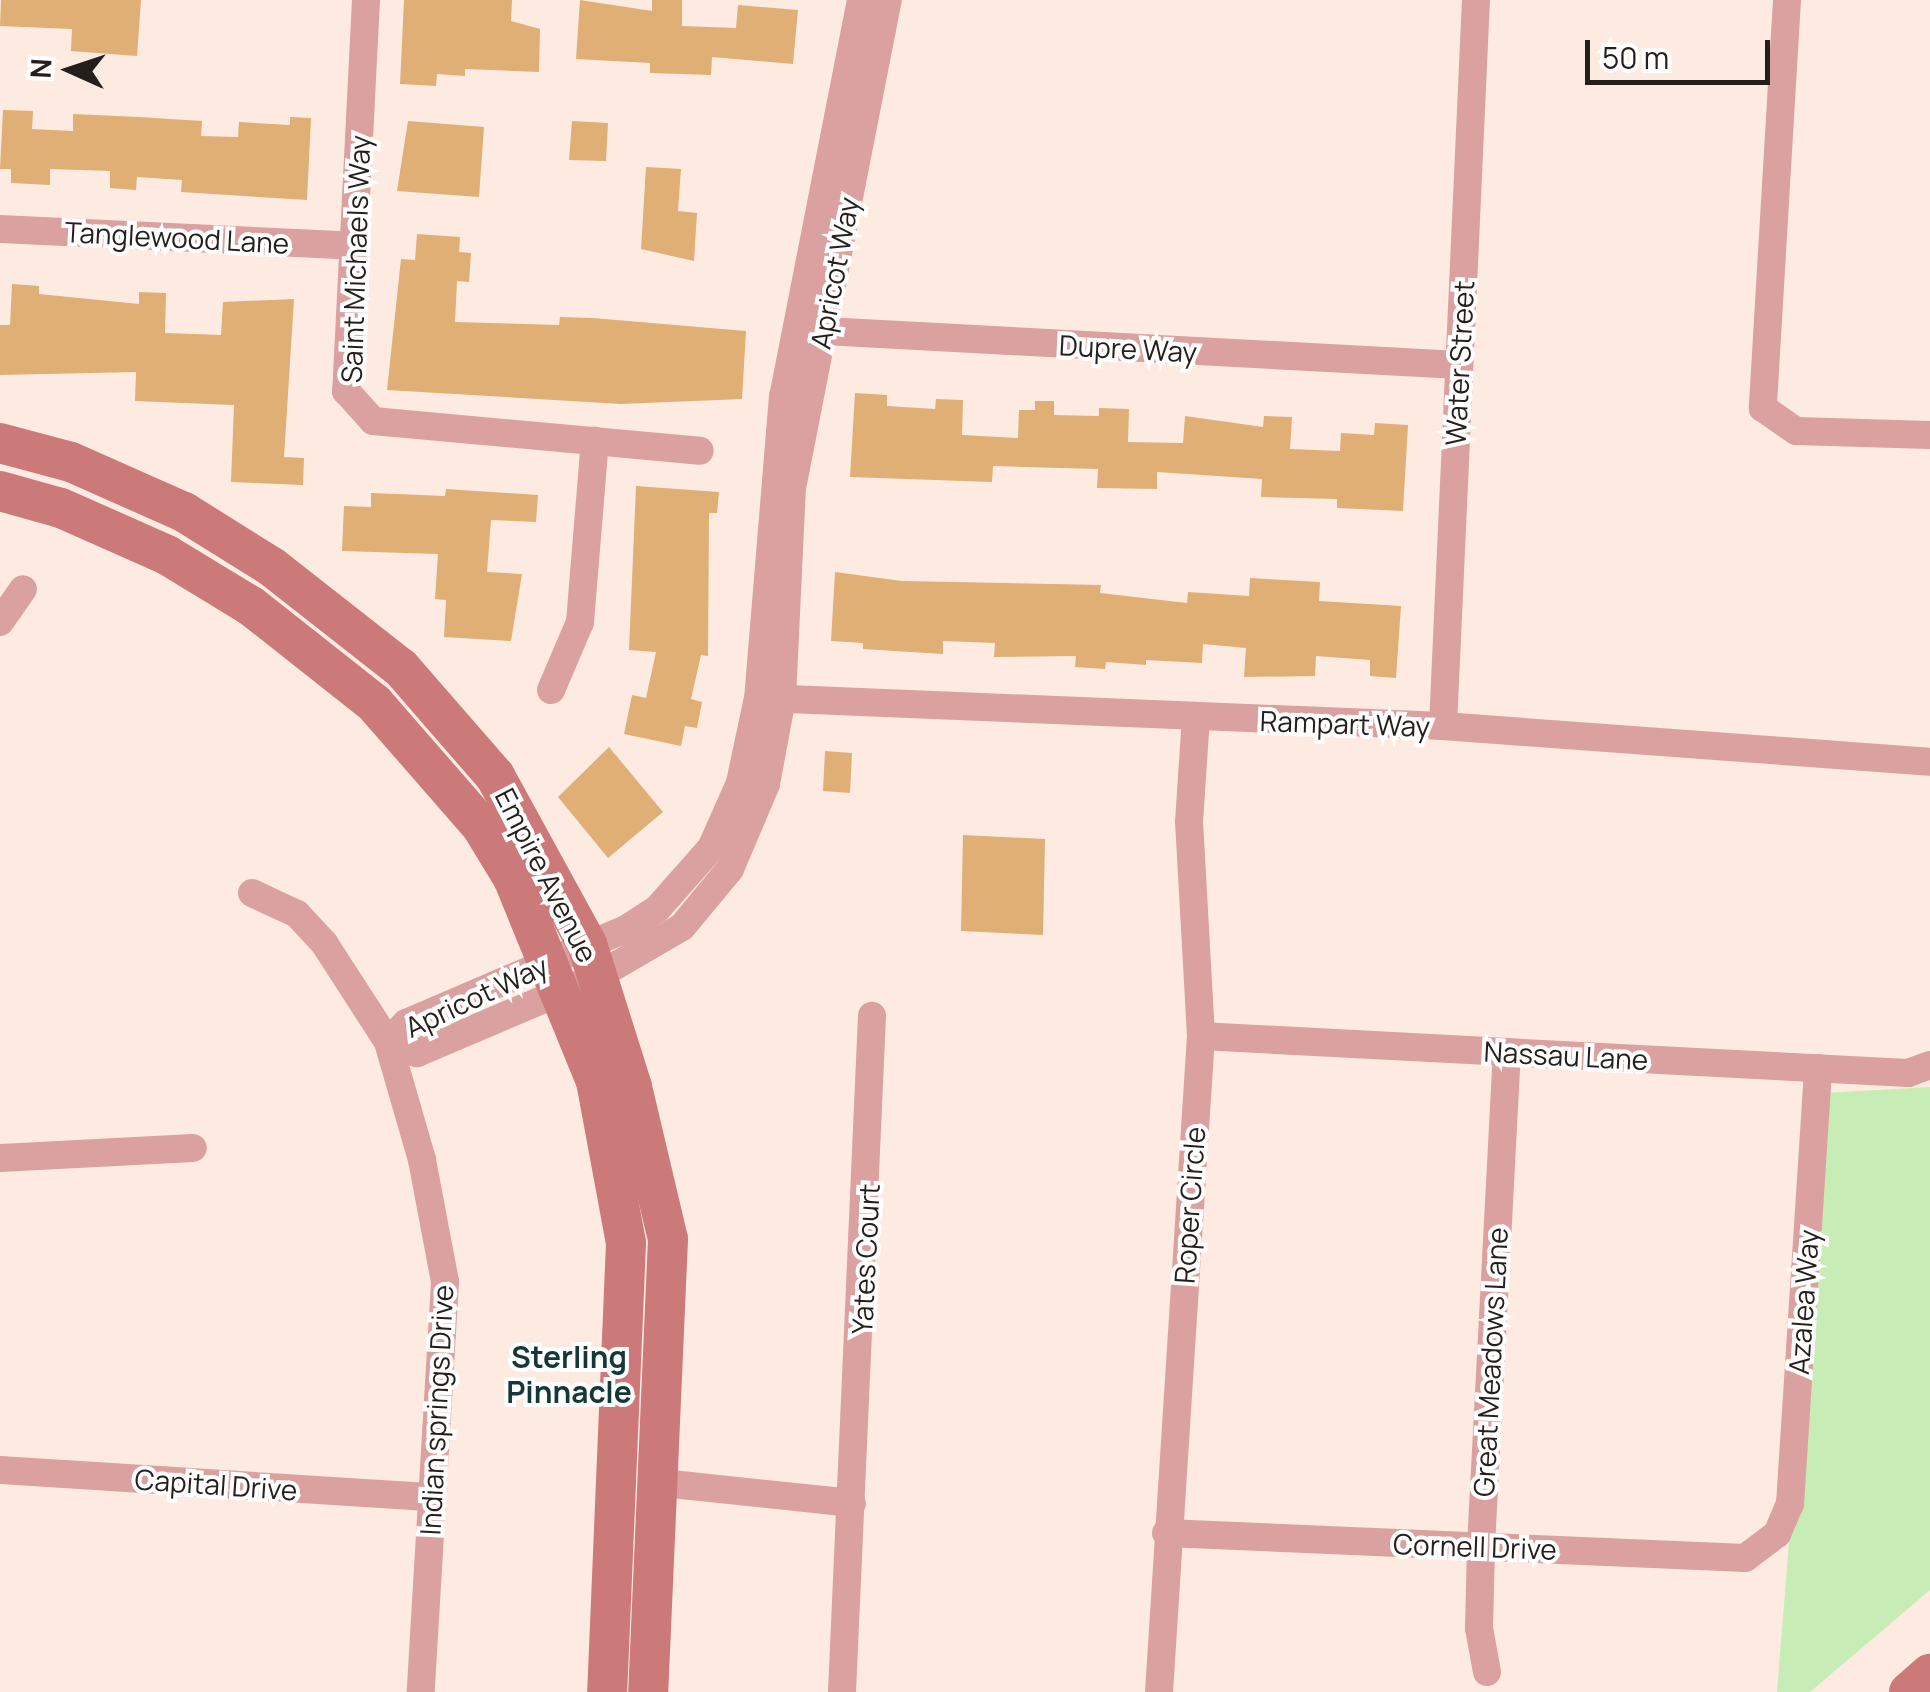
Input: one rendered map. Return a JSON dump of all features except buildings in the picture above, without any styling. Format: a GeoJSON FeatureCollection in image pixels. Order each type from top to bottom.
{"type":"FeatureCollection","features":[{"type":"Feature","properties":{"kind":"street","name":"Saint Michaels Way"},"geometry":{"type":"LineString","coordinates":[[366,0],[346,391],[373,421],[700,451]]}},
{"type":"Feature","properties":{"kind":"street","name":"Apricot Way"},"geometry":{"type":"LineString","coordinates":[[388,1042],[416,1053],[575,968],[682,927],[730,869],[766,784],[770,698],[810,330],[861,0]]}},
{"type":"Feature","properties":{"kind":"street","name":"Apricot Way"},"geometry":{"type":"LineString","coordinates":[[810,330],[888,0]]}},
{"type":"Feature","properties":{"kind":"street","name":"Water Street"},"geometry":{"type":"LineString","coordinates":[[1443,726],[1476,0]]}},
{"type":"Feature","properties":{"kind":"street"},"geometry":{"type":"LineString","coordinates":[[1787,0],[1764,408],[1796,431],[1930,435]]}},
{"type":"Feature","properties":{"kind":"street","name":"Tanglewood Lane"},"geometry":{"type":"LineString","coordinates":[[0,229],[354,246]]}},
{"type":"Feature","properties":{"kind":"street","name":"Dupre Way"},"geometry":{"type":"LineString","coordinates":[[810,330],[1459,365]]}},
{"type":"Feature","properties":{"kind":"street"},"geometry":{"type":"LineString","coordinates":[[552,690],[580,622],[595,440]]}},
{"type":"Feature","properties":{"kind":"street","name":"Empire Avenue"},"geometry":{"type":"LineString","coordinates":[[0,443],[71,462],[184,512],[272,567],[401,668],[495,776],[575,968],[668,1238],[662,1483],[648,1692]]}},
{"type":"Feature","properties":{"kind":"street","name":"Empire Avenue"},"geometry":{"type":"LineString","coordinates":[[0,491],[61,508],[167,555],[251,606],[374,703],[482,828],[575,968],[612,1142],[626,1243],[607,1692]]}},
{"type":"Feature","properties":{"kind":"street"},"geometry":{"type":"LineString","coordinates":[[0,622],[23,589]]}},
{"type":"Feature","properties":{"kind":"street","name":"Rampart Way"},"geometry":{"type":"LineString","coordinates":[[770,698],[1443,726],[1930,762]]}},
{"type":"Feature","properties":{"kind":"street","name":"Roper Circle"},"geometry":{"type":"LineString","coordinates":[[1159,1692],[1200,1036],[1189,822],[1196,717]]}},
{"type":"Feature","properties":{"kind":"street","name":"Indian springs Drive"},"geometry":{"type":"LineString","coordinates":[[252,893],[297,914],[324,943],[388,1042],[422,1160],[445,1282],[421,1692]]}},
{"type":"Feature","properties":{"kind":"street","name":"Yates Court"},"geometry":{"type":"LineString","coordinates":[[852,1502],[872,1016]]}},
{"type":"Feature","properties":{"kind":"street","name":"Nassau Lane"},"geometry":{"type":"LineString","coordinates":[[1200,1036],[1908,1073],[1930,1065]]}},
{"type":"Feature","properties":{"kind":"street","name":"Great Meadows Lane"},"geometry":{"type":"LineString","coordinates":[[1487,1672],[1479,1628],[1481,1546],[1506,1052]]}},
{"type":"Feature","properties":{"kind":"street","name":"Azalea Way"},"geometry":{"type":"LineString","coordinates":[[1777,1534],[1790,1504],[1818,1068]]}},
{"type":"Feature","properties":{"kind":"street"},"geometry":{"type":"LineString","coordinates":[[0,1158],[192,1148]]}},
{"type":"Feature","properties":{"kind":"street","name":"Capital Drive"},"geometry":{"type":"LineString","coordinates":[[0,1470],[432,1497]]}},
{"type":"Feature","properties":{"kind":"street"},"geometry":{"type":"LineString","coordinates":[[662,1483],[852,1502],[842,1692]]}},
{"type":"Feature","properties":{"kind":"street","name":"Cornell Drive"},"geometry":{"type":"LineString","coordinates":[[1166,1533],[1745,1558],[1777,1534]]}},
{"type":"Feature","properties":{"kind":"street"},"geometry":{"type":"LineString","coordinates":[[1909,1692],[1930,1674]]}},
{"type":"Feature","properties":{"kind":"green space"},"geometry":{"type":"Polygon","coordinates":[[[1930,1087],[1930,1590],[1810,1692],[1777,1692],[1825,1093],[1930,1087]]]}},
{"type":"Feature","properties":{"kind":"district","name":"Sterling Pinnacle"},"geometry":{"type":"Point","coordinates":[569,1374]}}]}
